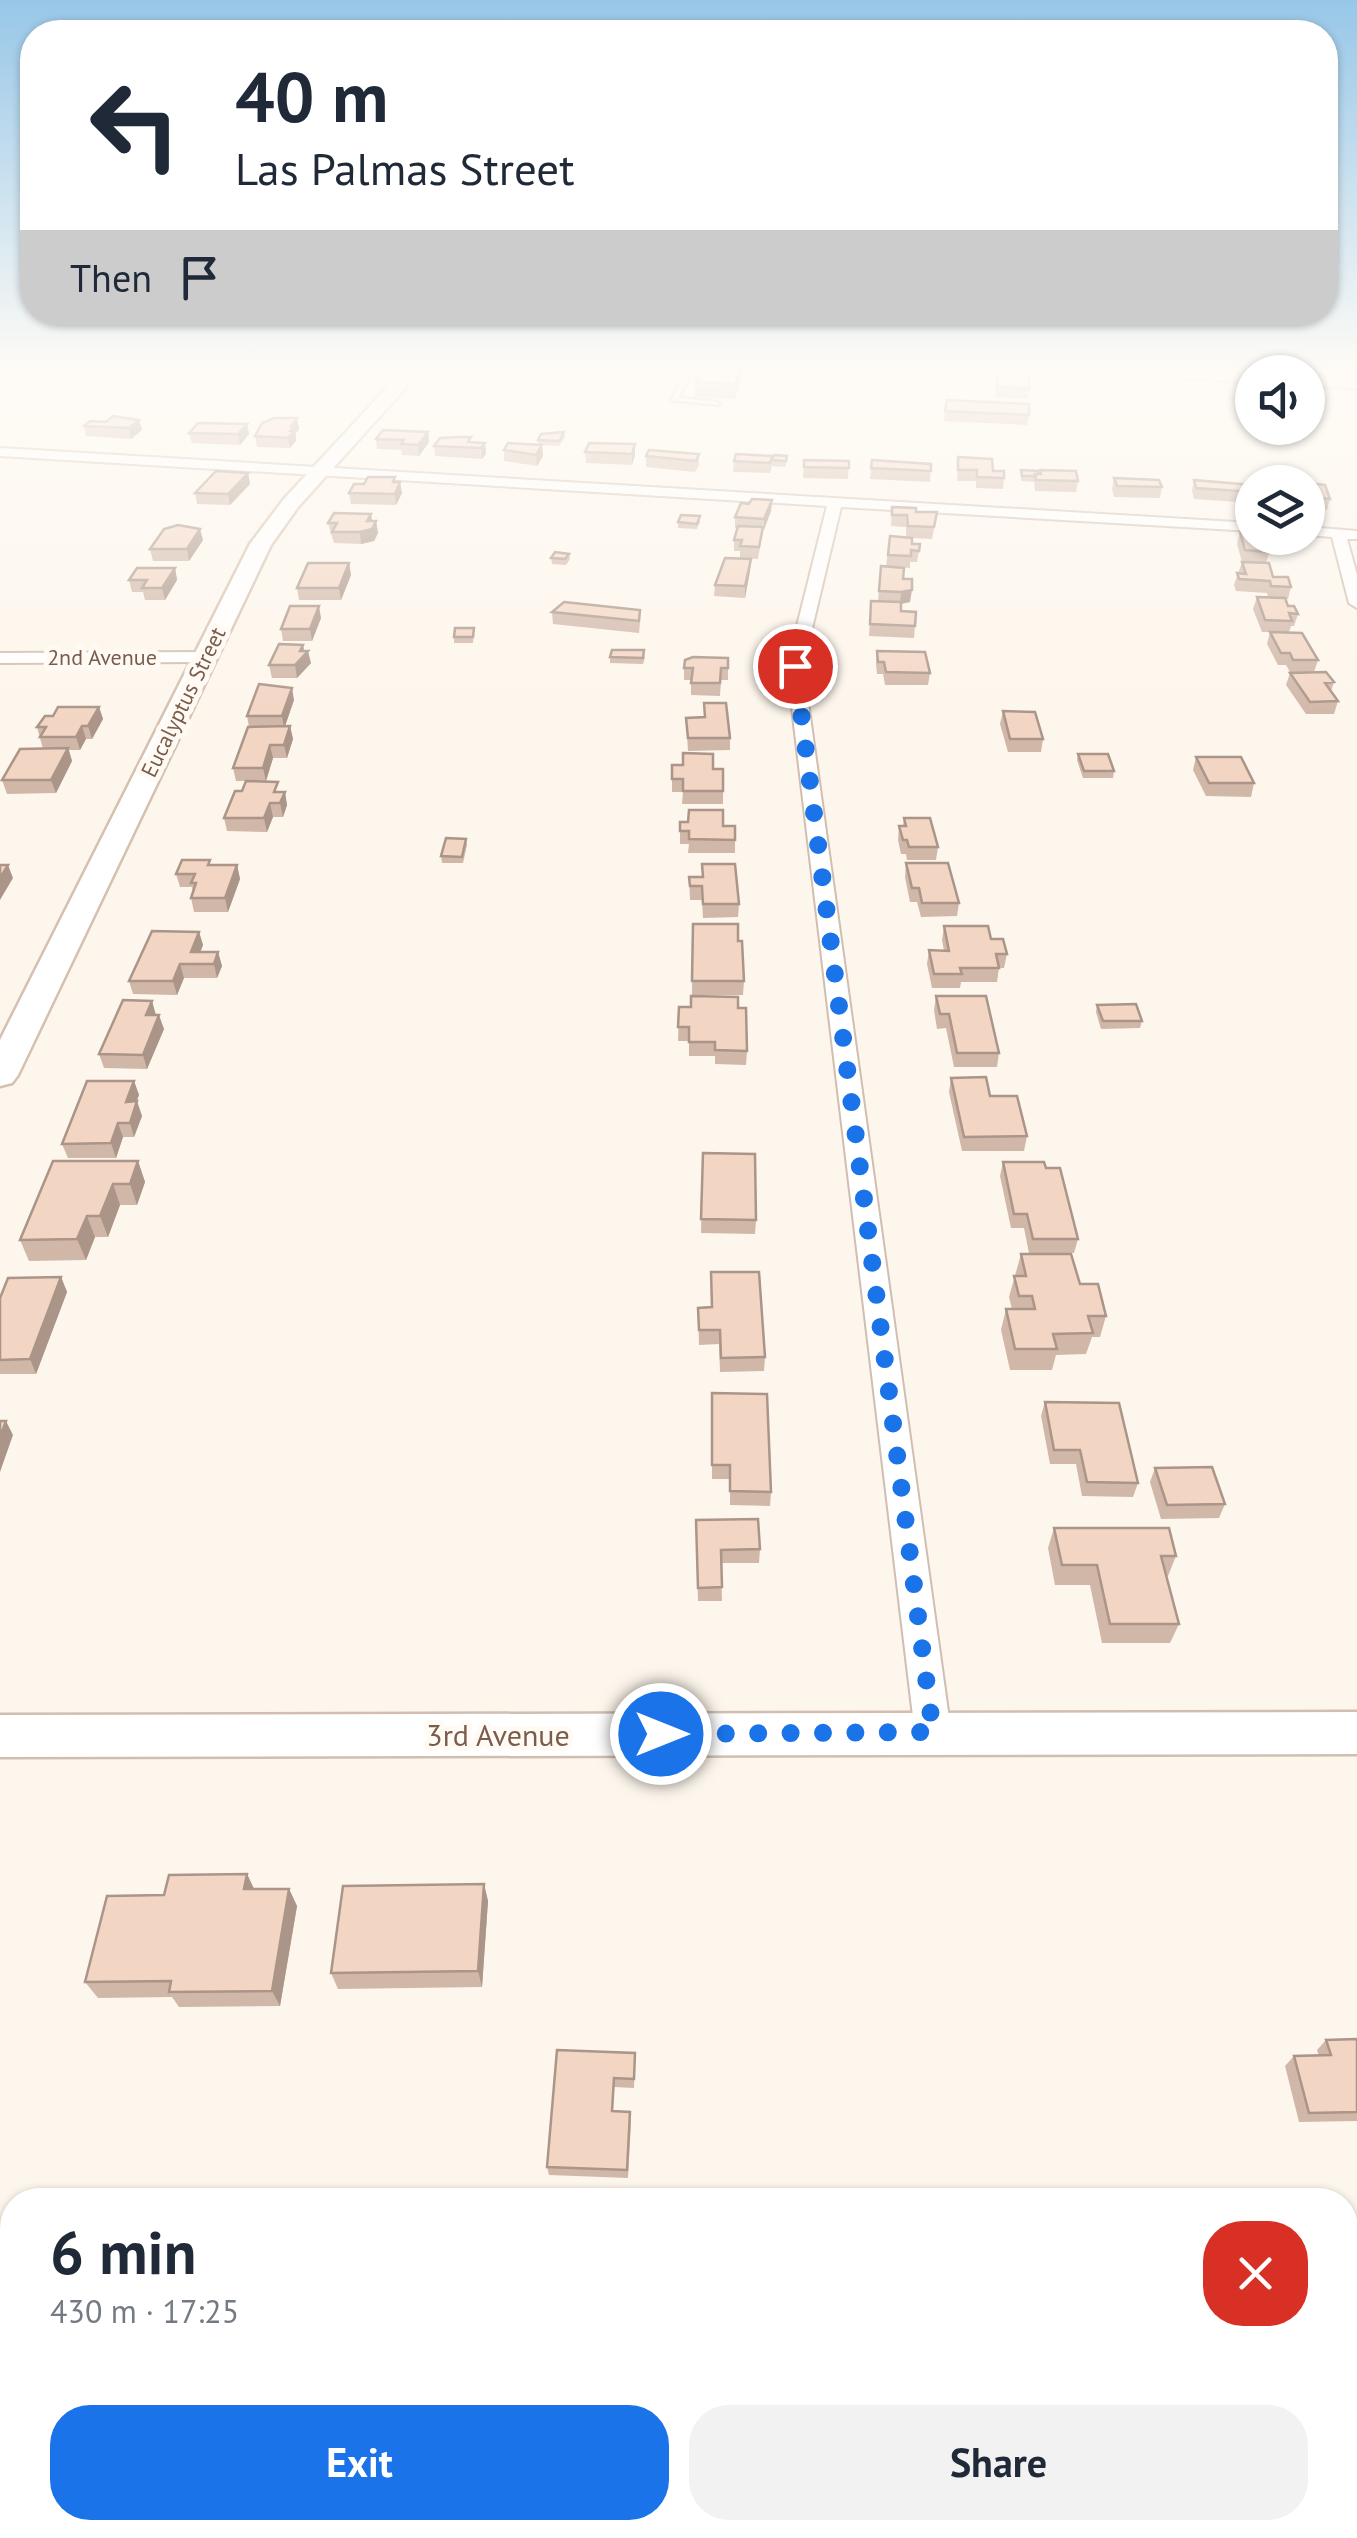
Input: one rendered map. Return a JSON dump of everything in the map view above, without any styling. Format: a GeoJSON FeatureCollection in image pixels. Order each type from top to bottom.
{"type":"FeatureCollection","features":[{"type":"Feature","properties":{"kind":"main road","name":"Eucalyptus Street"},"geometry":{"type":"LineString","coordinates":[[0,1074],[261,544],[310,483]]}},
{"type":"Feature","properties":{"kind":"street"},"geometry":{"type":"LineString","coordinates":[[527,483],[1235,526]]}},
{"type":"Feature","properties":{"kind":"street"},"geometry":{"type":"LineString","coordinates":[[835,502],[795,666],[933,1732]]}},
{"type":"Feature","properties":{"kind":"street"},"geometry":{"type":"LineString","coordinates":[[1325,533],[1357,535]]}},
{"type":"Feature","properties":{"kind":"street"},"geometry":{"type":"LineString","coordinates":[[1338,534],[1357,603]]}},
{"type":"Feature","properties":{"kind":"street","name":"2nd Avenue"},"geometry":{"type":"LineString","coordinates":[[0,658],[205,657]]}},
{"type":"Feature","properties":{"kind":"street","name":"3rd Avenue"},"geometry":{"type":"LineString","coordinates":[[0,1736],[1357,1732]]}},
{"type":"Feature","properties":{"kind":"building"},"geometry":{"type":"Polygon","coordinates":[[[204,483],[238,483],[228,494],[195,493],[204,483]]]}},
{"type":"Feature","properties":{"kind":"building"},"geometry":{"type":"Polygon","coordinates":[[[399,483],[395,494],[349,493],[354,484],[399,483]]]}},
{"type":"Feature","properties":{"kind":"building"},"geometry":{"type":"Polygon","coordinates":[[[1160,483],[1162,487],[1117,486],[1160,483]]]}},
{"type":"Feature","properties":{"kind":"building"},"geometry":{"type":"Polygon","coordinates":[[[1195,483],[1235,484],[1235,491],[1196,488],[1195,483]]]}},
{"type":"Feature","properties":{"kind":"building"},"geometry":{"type":"Polygon","coordinates":[[[752,499],[772,500],[764,519],[735,517],[741,503],[749,504],[752,499]]]}},
{"type":"Feature","properties":{"kind":"building"},"geometry":{"type":"Polygon","coordinates":[[[892,507],[937,512],[934,527],[908,526],[907,515],[892,515],[892,507]]]}},
{"type":"Feature","properties":{"kind":"building"},"geometry":{"type":"Polygon","coordinates":[[[334,513],[371,514],[367,521],[376,521],[372,529],[360,532],[332,532],[337,523],[328,523],[334,513]]]}},
{"type":"Feature","properties":{"kind":"building"},"geometry":{"type":"Polygon","coordinates":[[[681,515],[700,516],[697,524],[678,522],[681,515]]]}},
{"type":"Feature","properties":{"kind":"building"},"geometry":{"type":"Polygon","coordinates":[[[178,525],[200,529],[187,549],[150,549],[164,529],[178,525]]]}},
{"type":"Feature","properties":{"kind":"building"},"geometry":{"type":"Polygon","coordinates":[[[738,526],[763,527],[759,547],[740,546],[742,540],[734,540],[738,526]]]}},
{"type":"Feature","properties":{"kind":"building"},"geometry":{"type":"Polygon","coordinates":[[[890,536],[912,538],[912,544],[920,544],[919,551],[911,550],[911,556],[888,555],[890,536]]]}},
{"type":"Feature","properties":{"kind":"building"},"geometry":{"type":"Polygon","coordinates":[[[555,552],[569,554],[565,559],[551,558],[555,552]]]}},
{"type":"Feature","properties":{"kind":"building"},"geometry":{"type":"Polygon","coordinates":[[[725,558],[751,559],[745,586],[715,585],[725,558]]]}},
{"type":"Feature","properties":{"kind":"building"},"geometry":{"type":"Polygon","coordinates":[[[1242,562],[1269,563],[1273,577],[1288,577],[1291,587],[1239,579],[1237,573],[1246,574],[1242,562]]]}},
{"type":"Feature","properties":{"kind":"building"},"geometry":{"type":"Polygon","coordinates":[[[308,563],[349,563],[339,588],[297,588],[308,563]]]}},
{"type":"Feature","properties":{"kind":"building"},"geometry":{"type":"Polygon","coordinates":[[[881,566],[904,568],[903,579],[912,579],[912,590],[879,591],[881,566]]]}},
{"type":"Feature","properties":{"kind":"building"},"geometry":{"type":"Polygon","coordinates":[[[137,568],[175,568],[162,588],[142,588],[147,580],[129,580],[137,568]]]}},
{"type":"Feature","properties":{"kind":"building"},"geometry":{"type":"Polygon","coordinates":[[[1257,597],[1285,598],[1298,614],[1289,613],[1292,621],[1265,620],[1257,597]]]}},
{"type":"Feature","properties":{"kind":"building"},"geometry":{"type":"Polygon","coordinates":[[[871,601],[901,602],[901,611],[916,612],[915,626],[870,624],[871,601]]]}},
{"type":"Feature","properties":{"kind":"building"},"geometry":{"type":"Polygon","coordinates":[[[564,602],[640,610],[639,621],[552,612],[564,602]]]}},
{"type":"Feature","properties":{"kind":"building"},"geometry":{"type":"Polygon","coordinates":[[[290,606],[319,606],[310,629],[281,629],[290,606]]]}},
{"type":"Feature","properties":{"kind":"building"},"geometry":{"type":"Polygon","coordinates":[[[455,628],[474,628],[473,637],[454,637],[455,628]]]}},
{"type":"Feature","properties":{"kind":"building"},"geometry":{"type":"Polygon","coordinates":[[[1270,632],[1302,633],[1318,660],[1293,660],[1290,653],[1281,653],[1270,632]]]}},
{"type":"Feature","properties":{"kind":"building"},"geometry":{"type":"Polygon","coordinates":[[[279,644],[303,645],[300,651],[308,651],[295,665],[269,665],[279,644]]]}},
{"type":"Feature","properties":{"kind":"building"},"geometry":{"type":"Polygon","coordinates":[[[612,650],[644,650],[643,658],[610,657],[612,650]]]}},
{"type":"Feature","properties":{"kind":"building"},"geometry":{"type":"Polygon","coordinates":[[[877,651],[925,652],[930,673],[886,672],[884,662],[878,662],[877,651]]]}},
{"type":"Feature","properties":{"kind":"building"},"geometry":{"type":"Polygon","coordinates":[[[728,658],[728,668],[721,668],[720,683],[691,683],[693,668],[684,668],[685,660],[728,658]]]}},
{"type":"Feature","properties":{"kind":"building"},"geometry":{"type":"Polygon","coordinates":[[[1326,672],[1334,682],[1325,683],[1338,701],[1310,702],[1290,673],[1326,672]]]}},
{"type":"Feature","properties":{"kind":"building"},"geometry":{"type":"Polygon","coordinates":[[[259,684],[292,688],[282,716],[247,716],[259,684]]]}},
{"type":"Feature","properties":{"kind":"building"},"geometry":{"type":"Polygon","coordinates":[[[704,703],[726,703],[730,738],[688,738],[686,718],[705,717],[704,703]]]}},
{"type":"Feature","properties":{"kind":"building"},"geometry":{"type":"Polygon","coordinates":[[[58,707],[99,707],[76,737],[40,737],[46,727],[37,727],[45,716],[53,716],[58,707]]]}},
{"type":"Feature","properties":{"kind":"building"},"geometry":{"type":"Polygon","coordinates":[[[1003,711],[1035,712],[1043,739],[1010,739],[1003,711]]]}},
{"type":"Feature","properties":{"kind":"building"},"geometry":{"type":"Polygon","coordinates":[[[290,726],[284,745],[270,745],[263,768],[233,768],[248,727],[290,726]]]}},
{"type":"Feature","properties":{"kind":"building"},"geometry":{"type":"Polygon","coordinates":[[[68,748],[51,780],[2,780],[20,749],[68,748]]]}},
{"type":"Feature","properties":{"kind":"building"},"geometry":{"type":"Polygon","coordinates":[[[683,753],[713,754],[713,769],[723,769],[723,791],[683,791],[683,779],[672,779],[672,765],[683,765],[683,753]]]}},
{"type":"Feature","properties":{"kind":"building"},"geometry":{"type":"Polygon","coordinates":[[[1078,754],[1108,754],[1114,771],[1084,771],[1078,754]]]}},
{"type":"Feature","properties":{"kind":"building"},"geometry":{"type":"Polygon","coordinates":[[[1196,757],[1241,757],[1254,783],[1209,783],[1196,757]]]}},
{"type":"Feature","properties":{"kind":"building"},"geometry":{"type":"Polygon","coordinates":[[[246,781],[278,782],[274,792],[285,792],[280,803],[270,803],[264,818],[224,818],[235,791],[242,791],[246,781]]]}},
{"type":"Feature","properties":{"kind":"building"},"geometry":{"type":"Polygon","coordinates":[[[689,810],[723,810],[723,826],[735,826],[735,840],[689,839],[689,831],[680,831],[680,822],[688,822],[689,810]]]}},
{"type":"Feature","properties":{"kind":"building"},"geometry":{"type":"Polygon","coordinates":[[[904,818],[930,818],[938,847],[909,847],[899,826],[906,826],[904,818]]]}},
{"type":"Feature","properties":{"kind":"building"},"geometry":{"type":"Polygon","coordinates":[[[446,838],[466,839],[462,857],[441,856],[446,838]]]}},
{"type":"Feature","properties":{"kind":"building"},"geometry":{"type":"Polygon","coordinates":[[[182,860],[237,865],[225,898],[191,898],[195,874],[176,874],[182,860]]]}},
{"type":"Feature","properties":{"kind":"building"},"geometry":{"type":"Polygon","coordinates":[[[906,863],[948,863],[959,903],[922,903],[919,888],[912,888],[906,863]]]}},
{"type":"Feature","properties":{"kind":"building"},"geometry":{"type":"Polygon","coordinates":[[[702,864],[735,864],[739,904],[703,904],[702,886],[690,886],[689,877],[703,877],[702,864]]]}},
{"type":"Feature","properties":{"kind":"building"},"geometry":{"type":"Polygon","coordinates":[[[693,924],[738,924],[744,981],[692,981],[693,924]]]}},
{"type":"Feature","properties":{"kind":"building"},"geometry":{"type":"Polygon","coordinates":[[[944,926],[988,926],[991,939],[1003,939],[1007,954],[996,954],[999,968],[960,968],[962,974],[934,974],[929,950],[949,951],[944,926]]]}},
{"type":"Feature","properties":{"kind":"building"},"geometry":{"type":"Polygon","coordinates":[[[152,931],[199,932],[191,952],[218,952],[214,964],[180,964],[173,981],[129,981],[152,931]]]}},
{"type":"Feature","properties":{"kind":"building"},"geometry":{"type":"Polygon","coordinates":[[[691,996],[738,997],[738,1008],[746,1008],[747,1051],[715,1050],[715,1042],[689,1042],[689,1027],[678,1027],[679,1007],[691,1007],[691,996]]]}},
{"type":"Feature","properties":{"kind":"building"},"geometry":{"type":"Polygon","coordinates":[[[936,996],[986,996],[999,1053],[957,1053],[949,1014],[940,1014],[936,996]]]}},
{"type":"Feature","properties":{"kind":"building"},"geometry":{"type":"Polygon","coordinates":[[[123,1000],[152,1001],[146,1015],[159,1015],[143,1055],[99,1054],[123,1000]]]}},
{"type":"Feature","properties":{"kind":"building"},"geometry":{"type":"Polygon","coordinates":[[[1136,1004],[1142,1021],[1103,1021],[1097,1005],[1136,1004]]]}},
{"type":"Feature","properties":{"kind":"building"},"geometry":{"type":"Polygon","coordinates":[[[986,1077],[990,1096],[1017,1096],[1027,1136],[964,1137],[951,1078],[986,1077]]]}},
{"type":"Feature","properties":{"kind":"building"},"geometry":{"type":"Polygon","coordinates":[[[87,1081],[134,1081],[126,1102],[137,1101],[130,1123],[118,1123],[111,1143],[62,1144],[87,1081]]]}},
{"type":"Feature","properties":{"kind":"building"},"geometry":{"type":"Polygon","coordinates":[[[703,1153],[755,1154],[756,1220],[701,1219],[703,1153]]]}},
{"type":"Feature","properties":{"kind":"building"},"geometry":{"type":"Polygon","coordinates":[[[53,1161],[138,1161],[130,1184],[113,1184],[100,1216],[87,1216],[77,1239],[20,1240],[53,1161]]]}},
{"type":"Feature","properties":{"kind":"building"},"geometry":{"type":"Polygon","coordinates":[[[1003,1162],[1044,1162],[1046,1168],[1060,1168],[1078,1239],[1033,1239],[1027,1214],[1014,1214],[1003,1162]]]}},
{"type":"Feature","properties":{"kind":"building"},"geometry":{"type":"Polygon","coordinates":[[[1021,1254],[1071,1254],[1080,1284],[1098,1284],[1106,1316],[1088,1316],[1093,1333],[1053,1334],[1057,1349],[1015,1349],[1006,1309],[1035,1309],[1032,1296],[1019,1296],[1014,1276],[1026,1276],[1021,1254]]]}},
{"type":"Feature","properties":{"kind":"building"},"geometry":{"type":"Polygon","coordinates":[[[711,1272],[759,1272],[765,1357],[721,1358],[720,1330],[699,1330],[698,1308],[712,1307],[711,1272]]]}},
{"type":"Feature","properties":{"kind":"building"},"geometry":{"type":"Polygon","coordinates":[[[61,1277],[30,1359],[0,1360],[0,1298],[8,1278],[61,1277]]]}},
{"type":"Feature","properties":{"kind":"building"},"geometry":{"type":"Polygon","coordinates":[[[712,1393],[767,1394],[771,1492],[730,1491],[730,1465],[712,1465],[712,1393]]]}},
{"type":"Feature","properties":{"kind":"building"},"geometry":{"type":"Polygon","coordinates":[[[1045,1402],[1119,1403],[1138,1483],[1087,1482],[1080,1450],[1054,1450],[1045,1402]]]}},
{"type":"Feature","properties":{"kind":"building"},"geometry":{"type":"Polygon","coordinates":[[[1212,1467],[1225,1504],[1167,1505],[1155,1468],[1212,1467]]]}},
{"type":"Feature","properties":{"kind":"building"},"geometry":{"type":"Polygon","coordinates":[[[758,1519],[760,1549],[721,1550],[722,1587],[698,1588],[696,1520],[758,1519]]]}},
{"type":"Feature","properties":{"kind":"building"},"geometry":{"type":"Polygon","coordinates":[[[1054,1528],[1169,1528],[1176,1556],[1161,1556],[1179,1624],[1110,1624],[1097,1565],[1062,1565],[1054,1528]]]}},
{"type":"Feature","properties":{"kind":"building"},"geometry":{"type":"Polygon","coordinates":[[[247,1874],[244,1889],[289,1889],[272,1991],[169,1992],[171,1981],[85,1982],[107,1896],[164,1895],[169,1875],[247,1874]]]}},
{"type":"Feature","properties":{"kind":"building"},"geometry":{"type":"Polygon","coordinates":[[[484,1884],[478,1971],[331,1973],[343,1886],[484,1884]]]}},
{"type":"Feature","properties":{"kind":"building"},"geometry":{"type":"Polygon","coordinates":[[[1357,2039],[1357,2112],[1309,2113],[1294,2056],[1331,2055],[1326,2040],[1357,2039]]]}},
{"type":"Feature","properties":{"kind":"building"},"geometry":{"type":"Polygon","coordinates":[[[557,2050],[635,2053],[634,2079],[614,2078],[612,2111],[630,2112],[627,2170],[547,2167],[557,2050]]]}},
{"type":"Feature","properties":{"kind":"route"},"geometry":{"type":"LineString","coordinates":[[661,1734],[933,1732],[795,666]]}}]}
